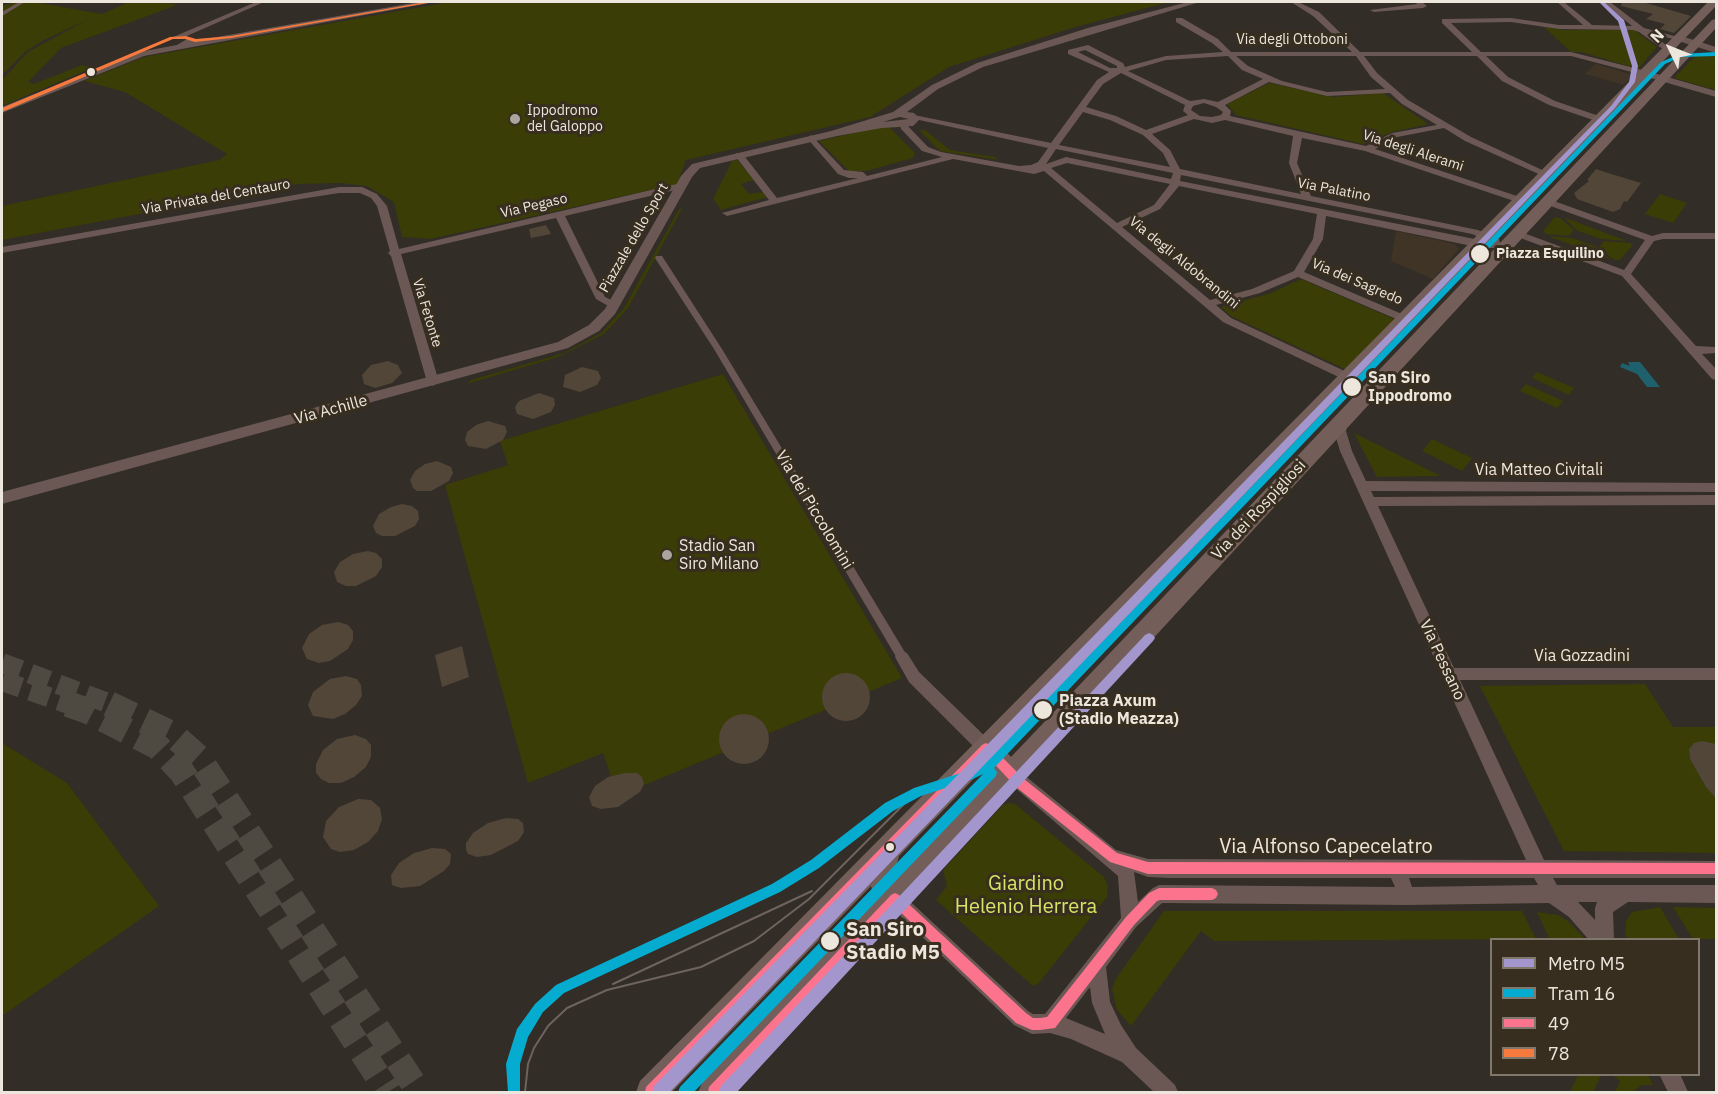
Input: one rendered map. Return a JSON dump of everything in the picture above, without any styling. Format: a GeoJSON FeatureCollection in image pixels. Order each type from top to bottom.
{"type":"FeatureCollection","features":[{"type":"Feature","properties":{"kind":"main road","name":"Via dei Rospigliosi"},"geometry":{"type":"LineString","coordinates":[[651,1092],[1713,2]]}},
{"type":"Feature","properties":{"kind":"main road","name":"Via dei Rospigliosi"},"geometry":{"type":"LineString","coordinates":[[714,1092],[1716,22]]}},
{"type":"Feature","properties":{"kind":"main road"},"geometry":{"type":"LineString","coordinates":[[1680,36],[1699,41]]}},
{"type":"Feature","properties":{"kind":"main road"},"geometry":{"type":"LineString","coordinates":[[986,748],[1012,774]]}},
{"type":"Feature","properties":{"kind":"main road"},"geometry":{"type":"LineString","coordinates":[[888,849],[881,871],[885,890],[895,899]]}},
{"type":"Feature","properties":{"kind":"street"},"geometry":{"type":"LineString","coordinates":[[3,13],[22,2]]}},
{"type":"Feature","properties":{"kind":"street"},"geometry":{"type":"LineString","coordinates":[[163,47],[177,38],[261,2]]}},
{"type":"Feature","properties":{"kind":"street"},"geometry":{"type":"LineString","coordinates":[[2,110],[163,47],[431,2]]}},
{"type":"Feature","properties":{"kind":"street"},"geometry":{"type":"LineString","coordinates":[[917,99],[912,105],[913,117],[1051,149],[1043,166],[1034,171],[930,151],[897,120],[917,99],[958,74],[990,61],[1103,26],[1196,2]]}},
{"type":"Feature","properties":{"kind":"street"},"geometry":{"type":"LineString","coordinates":[[1294,2],[1316,14],[1358,54],[1391,91],[1443,126],[1493,152],[1546,174]]}},
{"type":"Feature","properties":{"kind":"street"},"geometry":{"type":"LineString","coordinates":[[1374,10],[1423,6],[1418,2]]}},
{"type":"Feature","properties":{"kind":"street"},"geometry":{"type":"LineString","coordinates":[[1560,2],[1590,27]]}},
{"type":"Feature","properties":{"kind":"street"},"geometry":{"type":"LineString","coordinates":[[1606,2],[1667,50]]}},
{"type":"Feature","properties":{"kind":"street"},"geometry":{"type":"LineString","coordinates":[[1615,2],[1653,31]]}},
{"type":"Feature","properties":{"kind":"street"},"geometry":{"type":"LineString","coordinates":[[1179,20],[1204,33],[1245,68],[1268,79],[1327,94],[1391,91]]}},
{"type":"Feature","properties":{"kind":"street"},"geometry":{"type":"LineString","coordinates":[[1599,119],[1521,89],[1495,72],[1445,21],[1511,20],[1559,27],[1640,29],[1680,36]]}},
{"type":"Feature","properties":{"kind":"street"},"geometry":{"type":"LineString","coordinates":[[177,38],[187,38],[188,43]]}},
{"type":"Feature","properties":{"kind":"street"},"geometry":{"type":"LineString","coordinates":[[1699,41],[1716,50]]}},
{"type":"Feature","properties":{"kind":"street"},"geometry":{"type":"LineString","coordinates":[[1122,71],[1120,65],[1085,47],[1071,51],[1108,70],[1122,71],[1189,104],[1202,101],[1219,105],[1227,111],[1226,117]]}},
{"type":"Feature","properties":{"kind":"street","name":"Via degli Ottoboni"},"geometry":{"type":"LineString","coordinates":[[1051,149],[1095,86],[1113,73],[1166,58],[1228,54],[1571,54],[1643,74]]}},
{"type":"Feature","properties":{"kind":"street"},"geometry":{"type":"LineString","coordinates":[[1643,74],[1716,94]]}},
{"type":"Feature","properties":{"kind":"street"},"geometry":{"type":"LineString","coordinates":[[1219,105],[1268,79]]}},
{"type":"Feature","properties":{"kind":"street"},"geometry":{"type":"LineString","coordinates":[[1189,104],[1186,110],[1194,116]]}},
{"type":"Feature","properties":{"kind":"street"},"geometry":{"type":"LineString","coordinates":[[1080,108],[1113,118],[1146,133],[1161,144],[1176,177],[1157,207],[1115,227]]}},
{"type":"Feature","properties":{"kind":"street"},"geometry":{"type":"LineString","coordinates":[[1146,133],[1194,116]]}},
{"type":"Feature","properties":{"kind":"street","name":"Via degli Alerami"},"geometry":{"type":"LineString","coordinates":[[1194,116],[1212,120],[1226,117],[1367,149],[1520,200]]}},
{"type":"Feature","properties":{"kind":"street","name":"Piazzale dello Sport"},"geometry":{"type":"LineString","coordinates":[[559,214],[602,299],[614,305],[690,171],[698,165],[897,120],[913,123],[913,117]]}},
{"type":"Feature","properties":{"kind":"street"},"geometry":{"type":"LineString","coordinates":[[1367,149],[1395,135],[1443,126]]}},
{"type":"Feature","properties":{"kind":"street"},"geometry":{"type":"LineString","coordinates":[[1298,135],[1293,163],[1307,198]]}},
{"type":"Feature","properties":{"kind":"street"},"geometry":{"type":"LineString","coordinates":[[811,138],[838,169],[854,176],[916,161],[921,154],[918,142]]}},
{"type":"Feature","properties":{"kind":"street","name":"Via Palatino"},"geometry":{"type":"LineString","coordinates":[[1051,149],[1066,149],[1322,212],[1482,240]]}},
{"type":"Feature","properties":{"kind":"street"},"geometry":{"type":"LineString","coordinates":[[739,155],[775,201]]}},
{"type":"Feature","properties":{"kind":"street"},"geometry":{"type":"LineString","coordinates":[[727,213],[960,158]]}},
{"type":"Feature","properties":{"kind":"street","name":"Via Palatino"},"geometry":{"type":"LineString","coordinates":[[1043,166],[1066,160],[1307,198],[1482,240]]}},
{"type":"Feature","properties":{"kind":"street","name":"Via degli Aldobrandini"},"geometry":{"type":"LineString","coordinates":[[1043,166],[1227,320],[1347,377]]}},
{"type":"Feature","properties":{"kind":"street","name":"Via Pegaso"},"geometry":{"type":"LineString","coordinates":[[393,253],[681,186]]}},
{"type":"Feature","properties":{"kind":"street","name":"Via Privata del Centauro"},"geometry":{"type":"LineString","coordinates":[[2,250],[301,195],[353,189],[369,193],[379,201],[392,238],[393,253]]}},
{"type":"Feature","properties":{"kind":"street"},"geometry":{"type":"LineString","coordinates":[[1548,202],[1651,239],[1663,236],[1716,236]]}},
{"type":"Feature","properties":{"kind":"street"},"geometry":{"type":"LineString","coordinates":[[1209,304],[1256,291],[1298,273],[1316,244],[1321,229],[1322,212]]}},
{"type":"Feature","properties":{"kind":"street"},"geometry":{"type":"LineString","coordinates":[[1626,274],[1651,239]]}},
{"type":"Feature","properties":{"kind":"street"},"geometry":{"type":"LineString","coordinates":[[1482,240],[1512,240],[1626,274],[1716,376]]}},
{"type":"Feature","properties":{"kind":"street","name":"Via Fetonte"},"geometry":{"type":"LineString","coordinates":[[393,253],[433,382]]}},
{"type":"Feature","properties":{"kind":"street","name":"Via dei Piccolomini"},"geometry":{"type":"LineString","coordinates":[[660,258],[718,349],[914,677],[986,748]]}},
{"type":"Feature","properties":{"kind":"street","name":"Via dei Sagredo"},"geometry":{"type":"LineString","coordinates":[[1298,273],[1405,319]]}},
{"type":"Feature","properties":{"kind":"street","name":"Via Achille"},"geometry":{"type":"LineString","coordinates":[[2,498],[563,345],[594,328],[614,305]]}},
{"type":"Feature","properties":{"kind":"street"},"geometry":{"type":"LineString","coordinates":[[1694,350],[1716,350]]}},
{"type":"Feature","properties":{"kind":"street","name":"Via Pessano"},"geometry":{"type":"LineString","coordinates":[[1343,421],[1340,431],[1346,451],[1539,869]]}},
{"type":"Feature","properties":{"kind":"street"},"geometry":{"type":"LineString","coordinates":[[1321,445],[1329,443],[1346,451]]}},
{"type":"Feature","properties":{"kind":"street","name":"Via Matteo Civitali"},"geometry":{"type":"LineString","coordinates":[[1362,486],[1716,487]]}},
{"type":"Feature","properties":{"kind":"street","name":"Via Achille"},"geometry":{"type":"LineString","coordinates":[[2,506],[35,490]]}},
{"type":"Feature","properties":{"kind":"street","name":"Via Matteo Civitali"},"geometry":{"type":"LineString","coordinates":[[1370,502],[1400,500],[1716,500]]}},
{"type":"Feature","properties":{"kind":"street","name":"Via Gozzadini"},"geometry":{"type":"LineString","coordinates":[[1448,674],[1716,674]]}},
{"type":"Feature","properties":{"kind":"street"},"geometry":{"type":"LineString","coordinates":[[1012,774],[1114,858],[1127,876],[1130,921]]}},
{"type":"Feature","properties":{"kind":"street","name":"Via Alfonso Capecelatro"},"geometry":{"type":"LineString","coordinates":[[1114,858],[1148,868],[1169,869],[1716,868]]}},
{"type":"Feature","properties":{"kind":"street"},"geometry":{"type":"LineString","coordinates":[[1397,869],[1407,896]]}},
{"type":"Feature","properties":{"kind":"street"},"geometry":{"type":"LineString","coordinates":[[1539,869],[1552,894],[1575,911],[1603,938]]}},
{"type":"Feature","properties":{"kind":"street"},"geometry":{"type":"LineString","coordinates":[[1050,1023],[1130,921],[1159,894],[1407,896],[1625,892],[1716,894]]}},
{"type":"Feature","properties":{"kind":"street"},"geometry":{"type":"LineString","coordinates":[[1604,938],[1604,908],[1625,892]]}},
{"type":"Feature","properties":{"kind":"street"},"geometry":{"type":"LineString","coordinates":[[895,899],[1021,1018],[1032,1024],[1050,1023],[1092,1036],[1129,1055]]}},
{"type":"Feature","properties":{"kind":"street"},"geometry":{"type":"LineString","coordinates":[[1096,964],[1101,1003],[1114,1032],[1129,1055],[1168,1092]]}},
{"type":"Feature","properties":{"kind":"street"},"geometry":{"type":"LineString","coordinates":[[1670,1076],[1678,1092]]}},
{"type":"Feature","properties":{"kind":"shaded area"},"geometry":{"type":"Polygon","coordinates":[[[1595,64],[1633,75],[1624,85],[1585,74],[1595,64]]]}},
{"type":"Feature","properties":{"kind":"shaded area"},"geometry":{"type":"Polygon","coordinates":[[[1396,231],[1455,244],[1459,249],[1433,279],[1391,261],[1396,231]]]}},
{"type":"Feature","properties":{"kind":"green space"},"geometry":{"type":"Polygon","coordinates":[[[15,2],[34,2],[102,14],[129,2],[166,2],[177,5],[61,48],[28,82],[34,84],[82,65],[92,68],[2,106],[2,80],[28,52],[87,20],[42,41],[25,52],[2,75],[2,6],[15,2]]]}},
{"type":"Feature","properties":{"kind":"green space","name":"Ippodromo del Galoppo"},"geometry":{"type":"Polygon","coordinates":[[[449,2],[1169,2],[1072,28],[949,67],[870,117],[686,160],[677,184],[430,239],[402,237],[394,202],[367,186],[340,183],[298,184],[2,240],[2,206],[219,160],[227,154],[125,92],[84,81],[144,57],[449,2]]]}},
{"type":"Feature","properties":{"kind":"green space"},"geometry":{"type":"Polygon","coordinates":[[[1544,27],[1562,30],[1634,30],[1657,47],[1638,69],[1582,52],[1571,52],[1544,27]]]}},
{"type":"Feature","properties":{"kind":"green space"},"geometry":{"type":"Polygon","coordinates":[[[1695,56],[1716,56],[1716,90],[1674,78],[1695,56]]]}},
{"type":"Feature","properties":{"kind":"green space"},"geometry":{"type":"Polygon","coordinates":[[[1270,83],[1333,97],[1383,93],[1428,124],[1392,132],[1363,144],[1236,115],[1227,104],[1270,83]]]}},
{"type":"Feature","properties":{"kind":"green space"},"geometry":{"type":"Polygon","coordinates":[[[884,126],[900,128],[889,127],[915,153],[913,158],[866,171],[849,171],[819,141],[884,126]]]}},
{"type":"Feature","properties":{"kind":"green space"},"geometry":{"type":"Polygon","coordinates":[[[919,130],[925,130],[950,150],[995,157],[998,160],[940,151],[919,130]]]}},
{"type":"Feature","properties":{"kind":"green space"},"geometry":{"type":"Polygon","coordinates":[[[737,160],[754,180],[741,184],[749,194],[763,192],[767,197],[721,210],[713,199],[732,161],[737,160]]]}},
{"type":"Feature","properties":{"kind":"green space"},"geometry":{"type":"Polygon","coordinates":[[[1660,194],[1687,203],[1673,223],[1645,214],[1660,194]]]}},
{"type":"Feature","properties":{"kind":"green space"},"geometry":{"type":"Polygon","coordinates":[[[679,209],[682,209],[628,308],[604,334],[558,357],[466,384],[471,380],[564,353],[601,333],[624,308],[679,209]]]}},
{"type":"Feature","properties":{"kind":"green space"},"geometry":{"type":"Polygon","coordinates":[[[1555,217],[1560,218],[1574,230],[1569,236],[1546,234],[1543,231],[1555,217]]]}},
{"type":"Feature","properties":{"kind":"green space"},"geometry":{"type":"Polygon","coordinates":[[[1564,218],[1627,241],[1601,239],[1578,231],[1564,218]]]}},
{"type":"Feature","properties":{"kind":"green space"},"geometry":{"type":"Polygon","coordinates":[[[1548,236],[1572,238],[1595,246],[1611,260],[1548,236]]]}},
{"type":"Feature","properties":{"kind":"green space"},"geometry":{"type":"Polygon","coordinates":[[[1604,241],[1633,245],[1620,260],[1614,260],[1599,247],[1604,241]]]}},
{"type":"Feature","properties":{"kind":"green space"},"geometry":{"type":"Polygon","coordinates":[[[1301,279],[1396,320],[1347,370],[1231,316],[1221,307],[1271,293],[1301,279]]]}},
{"type":"Feature","properties":{"kind":"green space"},"geometry":{"type":"Polygon","coordinates":[[[1537,372],[1574,388],[1569,395],[1532,378],[1537,372]]]}},
{"type":"Feature","properties":{"kind":"green space"},"geometry":{"type":"Polygon","coordinates":[[[723,374],[902,678],[618,796],[603,753],[528,783],[445,485],[508,465],[500,441],[723,374]]]}},
{"type":"Feature","properties":{"kind":"green space"},"geometry":{"type":"Polygon","coordinates":[[[1526,384],[1563,401],[1557,408],[1520,391],[1526,384]]]}},
{"type":"Feature","properties":{"kind":"green space"},"geometry":{"type":"Polygon","coordinates":[[[1354,433],[1441,476],[1377,477],[1354,433]]]}},
{"type":"Feature","properties":{"kind":"green space"},"geometry":{"type":"Polygon","coordinates":[[[1432,439],[1472,458],[1462,471],[1422,451],[1432,439]]]}},
{"type":"Feature","properties":{"kind":"green space"},"geometry":{"type":"Polygon","coordinates":[[[1645,684],[1673,727],[1716,727],[1716,744],[1694,743],[1689,749],[1690,759],[1706,787],[1716,797],[1716,853],[1564,851],[1480,686],[1645,684]]]}},
{"type":"Feature","properties":{"kind":"green space"},"geometry":{"type":"Polygon","coordinates":[[[2,743],[67,783],[159,906],[2,1016],[2,743]]]}},
{"type":"Feature","properties":{"kind":"green space","name":"Giardino Helenio Herrera"},"geometry":{"type":"Polygon","coordinates":[[[1015,804],[1104,877],[1108,887],[1107,897],[1039,983],[1033,986],[936,900],[947,886],[943,870],[1003,805],[1015,804]]]}},
{"type":"Feature","properties":{"kind":"green space"},"geometry":{"type":"Polygon","coordinates":[[[1660,907],[1678,938],[1628,938],[1625,933],[1626,921],[1632,912],[1660,907]]]}},
{"type":"Feature","properties":{"kind":"green space"},"geometry":{"type":"Polygon","coordinates":[[[1673,907],[1716,908],[1716,939],[1692,938],[1673,907]]]}},
{"type":"Feature","properties":{"kind":"green space"},"geometry":{"type":"Polygon","coordinates":[[[1164,911],[1522,911],[1536,938],[1214,941],[1201,931],[1131,1026],[1117,1010],[1112,989],[1115,980],[1164,911]]]}},
{"type":"Feature","properties":{"kind":"green space"},"geometry":{"type":"Polygon","coordinates":[[[1537,912],[1558,915],[1568,921],[1584,938],[1549,938],[1537,912]]]}},
{"type":"Feature","properties":{"kind":"green space"},"geometry":{"type":"Polygon","coordinates":[[[1578,1076],[1601,1076],[1593,1092],[1570,1092],[1578,1076]]]}},
{"type":"Feature","properties":{"kind":"green space"},"geometry":{"type":"Polygon","coordinates":[[[1613,1076],[1648,1076],[1653,1085],[1642,1085],[1632,1092],[1615,1092],[1620,1081],[1613,1076]]]}},
{"type":"Feature","properties":{"kind":"water"},"geometry":{"type":"Polygon","coordinates":[[[1628,362],[1640,362],[1660,387],[1647,387],[1637,374],[1620,367],[1622,363],[1630,366],[1628,362]]]}},
{"type":"Feature","properties":{"kind":"building"},"geometry":{"type":"Polygon","coordinates":[[[1622,2],[1646,3],[1691,16],[1674,33],[1660,29],[1665,24],[1646,19],[1653,14],[1621,6],[1622,2]]]}},
{"type":"Feature","properties":{"kind":"building"},"geometry":{"type":"Polygon","coordinates":[[[1596,169],[1641,183],[1627,202],[1624,201],[1620,209],[1613,212],[1577,199],[1574,193],[1589,181],[1587,180],[1596,169]]]}},
{"type":"Feature","properties":{"kind":"building"},"geometry":{"type":"Polygon","coordinates":[[[546,225],[551,234],[531,238],[529,229],[546,225]]]}},
{"type":"Feature","properties":{"kind":"building"},"geometry":{"type":"Polygon","coordinates":[[[388,361],[398,365],[402,373],[392,383],[375,388],[364,384],[362,375],[371,365],[388,361]]]}},
{"type":"Feature","properties":{"kind":"building"},"geometry":{"type":"Polygon","coordinates":[[[582,367],[598,371],[601,378],[597,385],[580,392],[563,387],[565,375],[582,367]]]}},
{"type":"Feature","properties":{"kind":"building"},"geometry":{"type":"Polygon","coordinates":[[[539,393],[554,398],[555,405],[551,412],[533,419],[517,414],[515,407],[519,401],[539,393]]]}},
{"type":"Feature","properties":{"kind":"building"},"geometry":{"type":"Polygon","coordinates":[[[488,421],[505,426],[507,432],[503,440],[486,449],[468,446],[465,440],[467,432],[476,425],[488,421]]]}},
{"type":"Feature","properties":{"kind":"building"},"geometry":{"type":"Polygon","coordinates":[[[437,461],[451,467],[453,473],[449,481],[431,491],[417,491],[413,488],[410,480],[415,471],[425,464],[437,461]]]}},
{"type":"Feature","properties":{"kind":"building"},"geometry":{"type":"Polygon","coordinates":[[[402,504],[412,506],[418,511],[419,519],[415,526],[395,536],[382,536],[376,533],[373,526],[379,514],[402,504]]]}},
{"type":"Feature","properties":{"kind":"building"},"geometry":{"type":"Polygon","coordinates":[[[368,551],[376,553],[382,559],[382,567],[376,576],[356,586],[346,586],[337,582],[334,572],[340,562],[353,554],[368,551]]]}},
{"type":"Feature","properties":{"kind":"building"},"geometry":{"type":"Polygon","coordinates":[[[338,622],[348,625],[353,631],[353,640],[348,649],[330,661],[319,663],[307,659],[302,648],[309,634],[322,625],[338,622]]]}},
{"type":"Feature","properties":{"kind":"building"},"geometry":{"type":"Polygon","coordinates":[[[462,646],[469,677],[442,687],[435,655],[462,646]]]}},
{"type":"Feature","properties":{"kind":"building"},"geometry":{"type":"Polygon","coordinates":[[[846,673],[863,680],[870,697],[863,714],[846,721],[829,714],[822,697],[829,680],[846,673]]]}},
{"type":"Feature","properties":{"kind":"building"},"geometry":{"type":"Polygon","coordinates":[[[346,676],[357,679],[361,685],[362,696],[356,705],[345,714],[333,719],[313,716],[308,705],[313,692],[330,679],[346,676]]]}},
{"type":"Feature","properties":{"kind":"building"},"geometry":{"type":"Polygon","coordinates":[[[744,714],[762,721],[769,739],[762,757],[744,764],[726,757],[719,739],[726,721],[744,714]]]}},
{"type":"Feature","properties":{"kind":"building"},"geometry":{"type":"Polygon","coordinates":[[[355,735],[366,739],[371,745],[371,757],[366,767],[354,777],[341,783],[329,783],[321,779],[316,773],[316,764],[323,750],[337,739],[355,735]]]}},
{"type":"Feature","properties":{"kind":"building"},"geometry":{"type":"Polygon","coordinates":[[[1702,741],[1716,744],[1716,798],[1706,787],[1690,759],[1689,749],[1694,743],[1702,741]]]}},
{"type":"Feature","properties":{"kind":"building"},"geometry":{"type":"Polygon","coordinates":[[[637,773],[642,777],[644,784],[640,792],[618,807],[601,809],[592,806],[589,797],[595,786],[608,777],[637,773]]]}},
{"type":"Feature","properties":{"kind":"building"},"geometry":{"type":"Polygon","coordinates":[[[358,799],[371,800],[380,808],[382,819],[378,831],[368,842],[354,850],[340,852],[331,849],[323,837],[326,821],[339,807],[358,799]]]}},
{"type":"Feature","properties":{"kind":"building"},"geometry":{"type":"Polygon","coordinates":[[[506,818],[518,819],[523,823],[524,832],[518,841],[491,855],[477,857],[468,854],[466,843],[473,833],[488,823],[506,818]]]}},
{"type":"Feature","properties":{"kind":"building"},"geometry":{"type":"Polygon","coordinates":[[[432,848],[445,849],[451,854],[450,864],[444,871],[420,886],[401,888],[392,885],[391,875],[399,863],[414,853],[432,848]]]}},
{"type":"Feature","properties":{"kind":"tunnel"},"geometry":{"type":"LineString","coordinates":[[2,663],[113,705]]}},
{"type":"Feature","properties":{"kind":"tunnel"},"geometry":{"type":"LineString","coordinates":[[2,681],[72,705]]}},
{"type":"Feature","properties":{"kind":"tunnel"},"geometry":{"type":"LineString","coordinates":[[68,704],[88,711],[158,747],[182,772],[388,1092]]}},
{"type":"Feature","properties":{"kind":"tunnel"},"geometry":{"type":"LineString","coordinates":[[109,704],[172,734],[198,757],[419,1092]]}},
{"type":"Feature","properties":{"kind":"tram line","name":"16"},"geometry":{"type":"LineString","coordinates":[[514,1092],[513,1064],[522,1034],[539,1008],[560,989],[776,888],[815,864],[889,807],[918,792],[973,774],[992,763],[1663,63],[1680,56],[1716,54]]}},
{"type":"Feature","properties":{"kind":"tram line","name":"16"},"geometry":{"type":"LineString","coordinates":[[685,1092],[992,772]]}},
{"type":"Feature","properties":{"kind":"tram line"},"geometry":{"type":"LineString","coordinates":[[525,1092],[528,1064],[534,1048],[548,1026],[567,1008],[607,990],[701,967],[754,941],[809,899],[904,804],[923,791]]}},
{"type":"Feature","properties":{"kind":"tram line"},"geometry":{"type":"LineString","coordinates":[[613,984],[812,891]]}},
{"type":"Feature","properties":{"kind":"metro line","name":"M5"},"geometry":{"type":"LineString","coordinates":[[660,1092],[1613,107],[1632,82],[1635,66],[1621,20],[1601,2]]}},
{"type":"Feature","properties":{"kind":"metro line","name":"M5"},"geometry":{"type":"LineString","coordinates":[[727,1092],[1149,638]]}},
{"type":"Feature","properties":{"kind":"transit line","name":"78"},"geometry":{"type":"LineString","coordinates":[[2,110],[172,38],[186,37],[195,41],[231,37],[431,2]]}},
{"type":"Feature","properties":{"kind":"transit line","name":"49"},"geometry":{"type":"LineString","coordinates":[[651,1092],[986,748],[1020,783],[1114,858],[1148,868],[1716,869]]}},
{"type":"Feature","properties":{"kind":"transit line","name":"49"},"geometry":{"type":"LineString","coordinates":[[714,1092],[895,899],[1021,1018],[1032,1024],[1040,1024],[1050,1023],[1130,921],[1153,897],[1159,894],[1212,894]]}},
{"type":"Feature","properties":{"kind":"place","name":"Ippodromo del Galoppo"},"geometry":{"type":"Point","coordinates":[515,119]}},
{"type":"Feature","properties":{"kind":"place","name":"Piazza Esquilino"},"geometry":{"type":"Point","coordinates":[1480,254]}},
{"type":"Feature","properties":{"kind":"place","name":"San Siro Ippodromo"},"geometry":{"type":"Point","coordinates":[1352,387]}},
{"type":"Feature","properties":{"kind":"place","name":"Stadio San Siro Milano"},"geometry":{"type":"Point","coordinates":[667,555]}},
{"type":"Feature","properties":{"kind":"place","name":"Piazza Axum (Stadio Meazza)"},"geometry":{"type":"Point","coordinates":[1043,710]}},
{"type":"Feature","properties":{"kind":"place","name":"San Siro Stadio M5"},"geometry":{"type":"Point","coordinates":[830,941]}}]}
